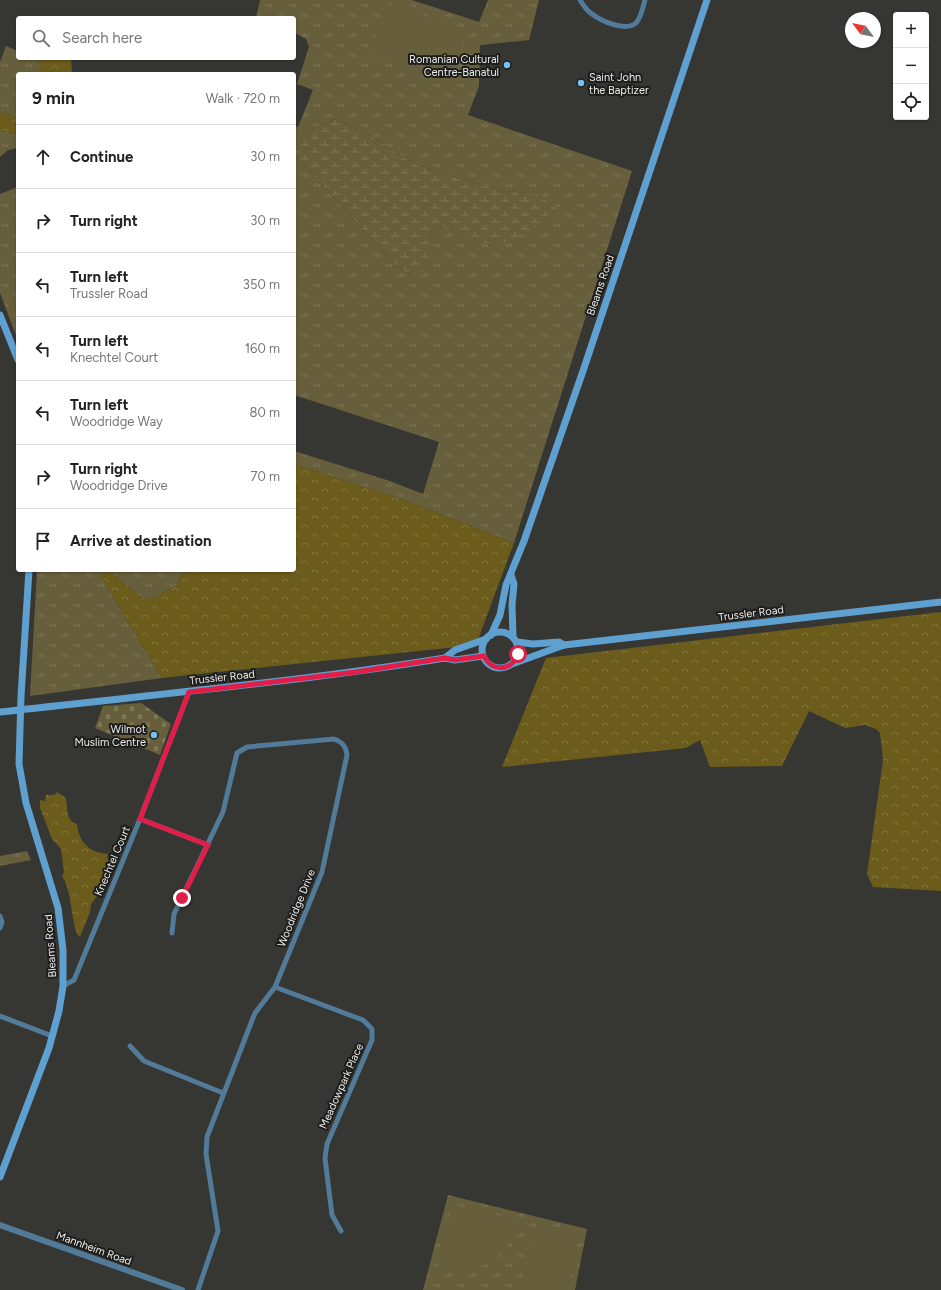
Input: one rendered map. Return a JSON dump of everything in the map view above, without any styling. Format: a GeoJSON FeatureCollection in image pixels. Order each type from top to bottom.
{"type":"FeatureCollection","features":[{"type":"Feature","properties":{"kind":"main road","name":"Bleams Road"},"geometry":{"type":"LineString","coordinates":[[488,637],[500,615],[506,585],[511,575],[584,368],[707,0]]}},
{"type":"Feature","properties":{"kind":"main road"},"geometry":{"type":"LineString","coordinates":[[0,315],[16,355]]}},
{"type":"Feature","properties":{"kind":"main road","name":"Bleams Road"},"geometry":{"type":"LineString","coordinates":[[0,1177],[52,1036],[63,986],[63,950],[58,908],[30,817],[21,776],[19,753],[20,709],[29,572]]}},
{"type":"Feature","properties":{"kind":"main road","name":"Bleams Road"},"geometry":{"type":"LineString","coordinates":[[511,575],[514,584],[512,605],[515,640]]}},
{"type":"Feature","properties":{"kind":"main road","name":"Trussler Road"},"geometry":{"type":"LineString","coordinates":[[512,664],[564,645],[941,602]]}},
{"type":"Feature","properties":{"kind":"main road"},"geometry":{"type":"LineString","coordinates":[[502,632],[515,640],[518,654],[512,664],[502,668],[496,668],[486,661],[483,644],[488,637],[502,632]]}},
{"type":"Feature","properties":{"kind":"main road","name":"Trussler Road"},"geometry":{"type":"LineString","coordinates":[[445,658],[455,650],[488,637]]}},
{"type":"Feature","properties":{"kind":"main road","name":"Trussler Road"},"geometry":{"type":"LineString","coordinates":[[515,640],[533,644],[558,642],[564,645]]}},
{"type":"Feature","properties":{"kind":"main road","name":"Trussler Road"},"geometry":{"type":"LineString","coordinates":[[0,712],[189,692],[356,672],[445,658],[455,660],[484,656]]}},
{"type":"Feature","properties":{"kind":"street"},"geometry":{"type":"LineString","coordinates":[[580,0],[590,13],[626,27],[635,24],[638,20],[645,0]]}},
{"type":"Feature","properties":{"kind":"street","name":"Knechtel Court"},"geometry":{"type":"LineString","coordinates":[[63,986],[74,980],[140,819],[189,692]]}},
{"type":"Feature","properties":{"kind":"street","name":"Woodridge Drive"},"geometry":{"type":"LineString","coordinates":[[172,933],[174,914],[223,812],[235,758],[240,750],[247,747],[334,739],[345,746],[347,755],[322,872],[275,987],[255,1013],[208,1131],[206,1146],[218,1231],[198,1290]]}},
{"type":"Feature","properties":{"kind":"street"},"geometry":{"type":"LineString","coordinates":[[140,819],[208,845]]}},
{"type":"Feature","properties":{"kind":"street"},"geometry":{"type":"LineString","coordinates":[[0,916],[2,922],[0,928]]}},
{"type":"Feature","properties":{"kind":"street","name":"Meadowpark Place"},"geometry":{"type":"LineString","coordinates":[[275,987],[363,1020],[372,1029],[372,1040],[335,1122],[326,1147],[325,1158],[332,1215],[341,1231]]}},
{"type":"Feature","properties":{"kind":"street"},"geometry":{"type":"LineString","coordinates":[[0,1016],[52,1036]]}},
{"type":"Feature","properties":{"kind":"street"},"geometry":{"type":"LineString","coordinates":[[130,1046],[144,1061],[223,1093]]}},
{"type":"Feature","properties":{"kind":"street","name":"Mannheim Road"},"geometry":{"type":"LineString","coordinates":[[0,1225],[182,1290]]}},
{"type":"Feature","properties":{"kind":"green space"},"geometry":{"type":"Polygon","coordinates":[[[260,0],[412,0],[479,22],[488,0],[539,0],[529,40],[480,45],[479,86],[468,115],[632,171],[514,543],[409,502],[296,465],[296,452],[390,481],[423,494],[439,442],[296,396],[296,157],[398,267],[411,275],[421,275],[429,260],[429,238],[438,227],[452,230],[490,245],[537,223],[558,209],[538,194],[499,190],[423,167],[408,160],[370,135],[335,119],[307,131],[296,139],[296,126],[298,127],[313,90],[297,84],[309,47],[306,39],[296,33],[296,16],[256,16],[260,0]]]}},
{"type":"Feature","properties":{"kind":"green space"},"geometry":{"type":"Polygon","coordinates":[[[386,4],[469,30],[450,81],[370,54],[386,4]]]}},
{"type":"Feature","properties":{"kind":"green space"},"geometry":{"type":"Polygon","coordinates":[[[6,46],[16,50],[16,60],[39,61],[42,72],[16,72],[16,116],[0,112],[0,62],[6,46]]]}},
{"type":"Feature","properties":{"kind":"green space"},"geometry":{"type":"Polygon","coordinates":[[[37,60],[71,60],[72,72],[42,72],[39,61],[37,60]]]}},
{"type":"Feature","properties":{"kind":"green space"},"geometry":{"type":"Polygon","coordinates":[[[0,112],[16,116],[16,134],[0,130],[0,112]]]}},
{"type":"Feature","properties":{"kind":"green space"},"geometry":{"type":"Polygon","coordinates":[[[335,119],[370,135],[408,160],[423,167],[499,190],[538,194],[558,209],[514,238],[496,245],[488,244],[451,230],[438,227],[429,238],[429,260],[421,275],[411,275],[398,267],[296,157],[296,139],[307,131],[335,119]]]}},
{"type":"Feature","properties":{"kind":"green space"},"geometry":{"type":"Polygon","coordinates":[[[0,130],[16,134],[16,148],[8,150],[0,157],[0,130]]]}},
{"type":"Feature","properties":{"kind":"green space"},"geometry":{"type":"Polygon","coordinates":[[[16,188],[16,336],[0,293],[0,194],[16,188]]]}},
{"type":"Feature","properties":{"kind":"green space"},"geometry":{"type":"Polygon","coordinates":[[[296,465],[409,502],[514,543],[476,645],[162,678],[101,576],[110,572],[142,598],[151,599],[177,585],[183,572],[296,572],[296,465]]]}},
{"type":"Feature","properties":{"kind":"green space"},"geometry":{"type":"Polygon","coordinates":[[[37,572],[107,572],[101,576],[162,678],[30,696],[37,572]]]}},
{"type":"Feature","properties":{"kind":"green space"},"geometry":{"type":"Polygon","coordinates":[[[110,572],[183,572],[177,585],[151,599],[142,598],[110,572]]]}},
{"type":"Feature","properties":{"kind":"green space"},"geometry":{"type":"Polygon","coordinates":[[[941,612],[941,891],[873,887],[867,874],[883,760],[880,733],[876,729],[865,725],[845,728],[809,711],[782,766],[710,767],[700,740],[686,748],[502,767],[546,658],[941,612]]]}},
{"type":"Feature","properties":{"kind":"green space"},"geometry":{"type":"Polygon","coordinates":[[[141,703],[171,724],[160,755],[95,728],[103,706],[141,703]]]}},
{"type":"Feature","properties":{"kind":"green space"},"geometry":{"type":"Polygon","coordinates":[[[57,792],[66,798],[68,816],[72,822],[77,824],[80,837],[86,846],[96,852],[108,854],[107,858],[111,863],[98,895],[91,904],[90,912],[80,937],[75,927],[66,883],[62,876],[64,872],[61,849],[52,839],[40,808],[40,800],[45,801],[46,795],[54,795],[57,792]]]}},
{"type":"Feature","properties":{"kind":"green space"},"geometry":{"type":"Polygon","coordinates":[[[27,851],[31,860],[0,866],[0,856],[27,851]]]}},
{"type":"Feature","properties":{"kind":"green space"},"geometry":{"type":"Polygon","coordinates":[[[448,1195],[587,1229],[575,1290],[423,1290],[448,1195]]]}},
{"type":"Feature","properties":{"kind":"green space"},"geometry":{"type":"Polygon","coordinates":[[[456,1205],[517,1219],[513,1233],[507,1245],[499,1255],[489,1262],[465,1270],[437,1270],[451,1208],[456,1205]]]}},
{"type":"Feature","properties":{"kind":"green space"},"geometry":{"type":"Polygon","coordinates":[[[536,1225],[580,1234],[567,1290],[519,1290],[536,1225]]]}},
{"type":"Feature","properties":{"kind":"place","name":"Romanian Cultural Centre-Banatul"},"geometry":{"type":"Point","coordinates":[507,65]}},
{"type":"Feature","properties":{"kind":"place","name":"Saint John the Baptizer"},"geometry":{"type":"Point","coordinates":[581,83]}},
{"type":"Feature","properties":{"kind":"place","name":"Wilmot Muslim Centre"},"geometry":{"type":"Point","coordinates":[154,735]}},
{"type":"Feature","properties":{"kind":"route"},"geometry":{"type":"LineString","coordinates":[[182,898],[208,845],[140,819],[189,692],[356,672],[445,658],[455,660],[484,656],[490,665],[496,668],[502,668],[512,664],[518,654]]}}]}
